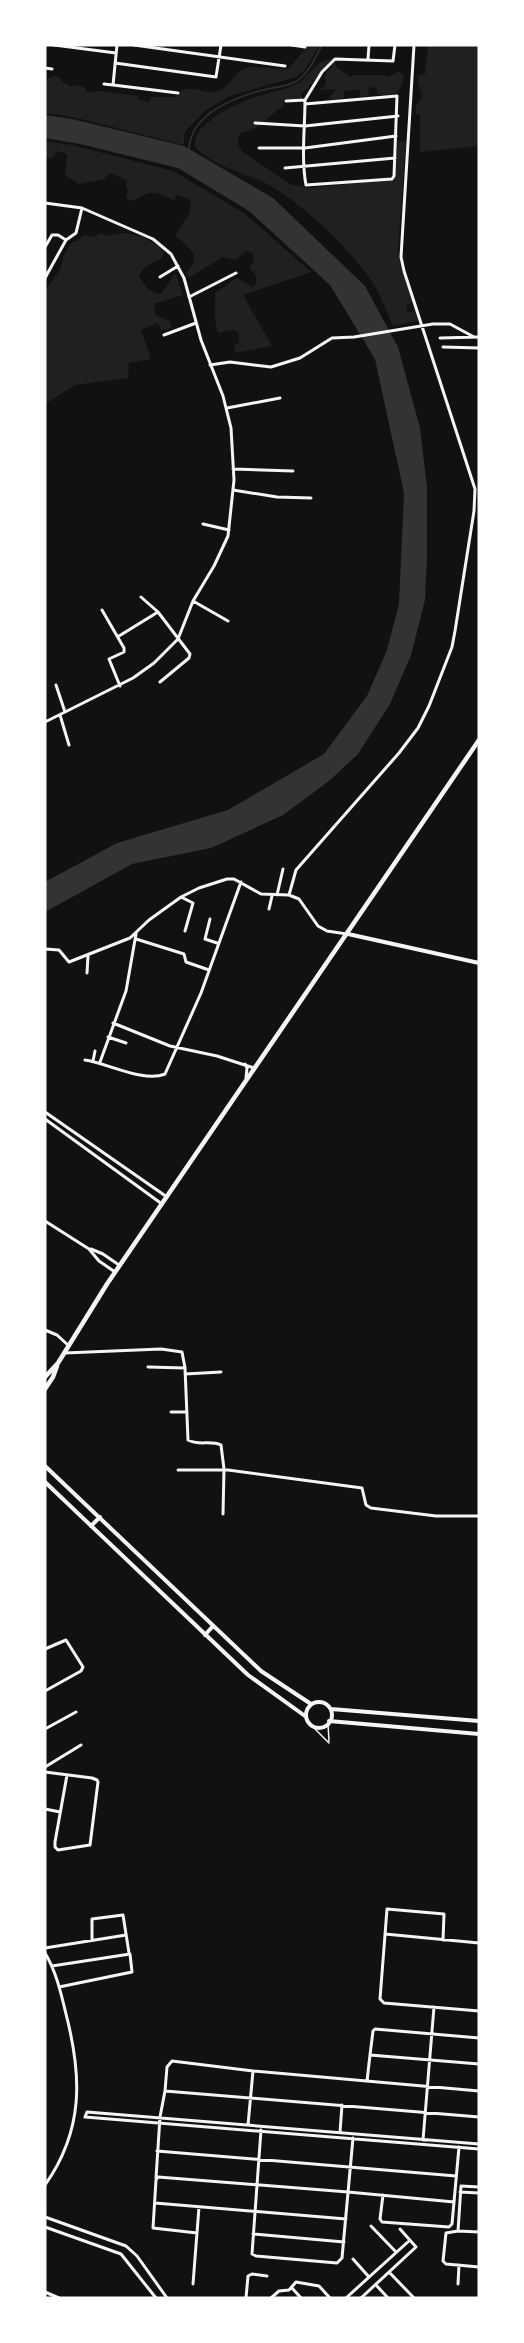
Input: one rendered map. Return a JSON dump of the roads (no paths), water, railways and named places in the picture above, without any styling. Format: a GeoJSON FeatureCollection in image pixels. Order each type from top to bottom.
{"type":"FeatureCollection","features":[{"type":"Feature","properties":{"kind":"main road"},"geometry":{"type":"LineString","coordinates":[[45,1389],[64,1353],[120,1265],[479,740]]}},
{"type":"Feature","properties":{"kind":"main road"},"geometry":{"type":"LineString","coordinates":[[45,1377],[58,1363]]}},
{"type":"Feature","properties":{"kind":"street"},"geometry":{"type":"LineString","coordinates":[[54,45],[116,53]]}},
{"type":"Feature","properties":{"kind":"street"},"geometry":{"type":"LineString","coordinates":[[113,85],[117,45]]}},
{"type":"Feature","properties":{"kind":"street"},"geometry":{"type":"LineString","coordinates":[[134,45],[285,66]]}},
{"type":"Feature","properties":{"kind":"street"},"geometry":{"type":"LineString","coordinates":[[115,63],[216,77],[220,45]]}},
{"type":"Feature","properties":{"kind":"street"},"geometry":{"type":"LineString","coordinates":[[292,45],[305,47]]}},
{"type":"Feature","properties":{"kind":"street"},"geometry":{"type":"LineString","coordinates":[[368,59],[369,45]]}},
{"type":"Feature","properties":{"kind":"street"},"geometry":{"type":"LineString","coordinates":[[286,101],[305,102],[397,96],[398,116],[392,179],[307,186],[304,168],[305,102],[322,72],[335,58],[393,61],[395,45]]}},
{"type":"Feature","properties":{"kind":"street"},"geometry":{"type":"LineString","coordinates":[[289,895],[296,870],[399,753],[424,718],[452,647],[471,536],[475,489],[401,256],[414,45]]}},
{"type":"Feature","properties":{"kind":"street"},"geometry":{"type":"LineString","coordinates":[[45,68],[52,69]]}},
{"type":"Feature","properties":{"kind":"street"},"geometry":{"type":"LineString","coordinates":[[104,84],[178,93]]}},
{"type":"Feature","properties":{"kind":"street"},"geometry":{"type":"LineString","coordinates":[[255,123],[305,126],[398,116]]}},
{"type":"Feature","properties":{"kind":"street"},"geometry":{"type":"LineString","coordinates":[[259,148],[304,148],[396,136]]}},
{"type":"Feature","properties":{"kind":"street"},"geometry":{"type":"LineString","coordinates":[[285,168],[395,158]]}},
{"type":"Feature","properties":{"kind":"street"},"geometry":{"type":"LineString","coordinates":[[45,203],[82,208],[160,243],[171,254],[178,266],[226,408],[231,428],[233,469],[230,530],[214,566],[193,601],[178,639],[154,663],[120,686],[45,722]]}},
{"type":"Feature","properties":{"kind":"street"},"geometry":{"type":"LineString","coordinates":[[45,278],[66,240],[76,233],[82,208]]}},
{"type":"Feature","properties":{"kind":"street"},"geometry":{"type":"LineString","coordinates":[[45,247],[52,235],[58,235],[66,240]]}},
{"type":"Feature","properties":{"kind":"street"},"geometry":{"type":"LineString","coordinates":[[160,277],[178,266]]}},
{"type":"Feature","properties":{"kind":"street"},"geometry":{"type":"LineString","coordinates":[[189,297],[236,273]]}},
{"type":"Feature","properties":{"kind":"street"},"geometry":{"type":"LineString","coordinates":[[164,335],[196,323]]}},
{"type":"Feature","properties":{"kind":"street"},"geometry":{"type":"LineString","coordinates":[[210,365],[230,362],[272,367],[300,358],[332,338],[354,338],[433,324],[450,324],[474,337]]}},
{"type":"Feature","properties":{"kind":"street"},"geometry":{"type":"LineString","coordinates":[[440,338],[479,337]]}},
{"type":"Feature","properties":{"kind":"street"},"geometry":{"type":"LineString","coordinates":[[443,346],[479,348]]}},
{"type":"Feature","properties":{"kind":"street"},"geometry":{"type":"LineString","coordinates":[[226,408],[280,398]]}},
{"type":"Feature","properties":{"kind":"street"},"geometry":{"type":"LineString","coordinates":[[233,469],[293,471]]}},
{"type":"Feature","properties":{"kind":"street"},"geometry":{"type":"LineString","coordinates":[[233,490],[311,498]]}},
{"type":"Feature","properties":{"kind":"street"},"geometry":{"type":"LineString","coordinates":[[202,524],[230,530]]}},
{"type":"Feature","properties":{"kind":"street"},"geometry":{"type":"LineString","coordinates":[[141,597],[158,612],[190,656],[160,682]]}},
{"type":"Feature","properties":{"kind":"street"},"geometry":{"type":"LineString","coordinates":[[193,601],[228,621]]}},
{"type":"Feature","properties":{"kind":"street"},"geometry":{"type":"LineString","coordinates":[[102,610],[124,650],[109,661],[120,686]]}},
{"type":"Feature","properties":{"kind":"street"},"geometry":{"type":"LineString","coordinates":[[118,636],[158,612]]}},
{"type":"Feature","properties":{"kind":"street"},"geometry":{"type":"LineString","coordinates":[[56,685],[65,712]]}},
{"type":"Feature","properties":{"kind":"street"},"geometry":{"type":"LineString","coordinates":[[60,715],[69,745]]}},
{"type":"Feature","properties":{"kind":"street"},"geometry":{"type":"LineString","coordinates":[[277,895],[283,869]]}},
{"type":"Feature","properties":{"kind":"street"},"geometry":{"type":"LineString","coordinates":[[100,1062],[126,991],[136,937],[149,920],[181,897],[222,880],[234,879],[255,892],[272,896],[289,895],[303,902],[315,923],[322,928],[479,963]]}},
{"type":"Feature","properties":{"kind":"street"},"geometry":{"type":"LineString","coordinates":[[85,1060],[100,1062],[134,1073],[161,1076],[165,1074],[179,1047],[241,882]]}},
{"type":"Feature","properties":{"kind":"street"},"geometry":{"type":"LineString","coordinates":[[269,909],[272,896]]}},
{"type":"Feature","properties":{"kind":"street"},"geometry":{"type":"LineString","coordinates":[[181,897],[193,903],[185,931]]}},
{"type":"Feature","properties":{"kind":"street"},"geometry":{"type":"LineString","coordinates":[[210,919],[205,939],[217,943]]}},
{"type":"Feature","properties":{"kind":"street"},"geometry":{"type":"LineString","coordinates":[[45,949],[59,950],[69,962],[136,937],[184,954],[186,962],[209,970]]}},
{"type":"Feature","properties":{"kind":"street"},"geometry":{"type":"LineString","coordinates":[[87,973],[88,956]]}},
{"type":"Feature","properties":{"kind":"street"},"geometry":{"type":"LineString","coordinates":[[113,1023],[149,1038],[244,1063],[254,1068]]}},
{"type":"Feature","properties":{"kind":"street"},"geometry":{"type":"LineString","coordinates":[[108,1037],[126,1043]]}},
{"type":"Feature","properties":{"kind":"street"},"geometry":{"type":"LineString","coordinates":[[93,1061],[95,1051]]}},
{"type":"Feature","properties":{"kind":"street"},"geometry":{"type":"LineString","coordinates":[[244,1063],[247,1068],[244,1084]]}},
{"type":"Feature","properties":{"kind":"street"},"geometry":{"type":"LineString","coordinates":[[45,1112],[167,1197]]}},
{"type":"Feature","properties":{"kind":"street"},"geometry":{"type":"LineString","coordinates":[[50,1115],[45,1120],[162,1204]]}},
{"type":"Feature","properties":{"kind":"street"},"geometry":{"type":"LineString","coordinates":[[45,1221],[89,1249],[104,1254],[120,1265]]}},
{"type":"Feature","properties":{"kind":"street"},"geometry":{"type":"LineString","coordinates":[[89,1249],[99,1261],[116,1272]]}},
{"type":"Feature","properties":{"kind":"street"},"geometry":{"type":"LineString","coordinates":[[45,1330],[57,1335],[69,1346]]}},
{"type":"Feature","properties":{"kind":"street"},"geometry":{"type":"LineString","coordinates":[[64,1353],[178,1350],[184,1357],[188,1440],[193,1443],[219,1444],[222,1448],[223,1514]]}},
{"type":"Feature","properties":{"kind":"street"},"geometry":{"type":"LineString","coordinates":[[148,1367],[185,1368]]}},
{"type":"Feature","properties":{"kind":"street"},"geometry":{"type":"LineString","coordinates":[[185,1374],[221,1372]]}},
{"type":"Feature","properties":{"kind":"street"},"geometry":{"type":"LineString","coordinates":[[171,1413],[187,1412]]}},
{"type":"Feature","properties":{"kind":"street"},"geometry":{"type":"LineString","coordinates":[[45,1466],[261,1671],[311,1704]]}},
{"type":"Feature","properties":{"kind":"street"},"geometry":{"type":"LineString","coordinates":[[178,1470],[224,1470],[360,1488],[363,1489],[366,1505],[371,1508],[436,1516],[479,1516]]}},
{"type":"Feature","properties":{"kind":"street"},"geometry":{"type":"LineString","coordinates":[[45,1482],[248,1675],[305,1716],[313,1727],[318,1728],[329,1723],[479,1734]]}},
{"type":"Feature","properties":{"kind":"street"},"geometry":{"type":"LineString","coordinates":[[91,1526],[100,1517]]}},
{"type":"Feature","properties":{"kind":"street"},"geometry":{"type":"LineString","coordinates":[[205,1635],[213,1626]]}},
{"type":"Feature","properties":{"kind":"street"},"geometry":{"type":"LineString","coordinates":[[45,1649],[66,1640],[83,1667],[81,1671],[45,1691]]}},
{"type":"Feature","properties":{"kind":"street"},"geometry":{"type":"LineString","coordinates":[[305,1716],[306,1709],[311,1704],[322,1702],[331,1709],[479,1721]]}},
{"type":"Feature","properties":{"kind":"street"},"geometry":{"type":"LineString","coordinates":[[329,1723],[332,1716],[331,1709]]}},
{"type":"Feature","properties":{"kind":"street"},"geometry":{"type":"LineString","coordinates":[[45,1729],[76,1712]]}},
{"type":"Feature","properties":{"kind":"street"},"geometry":{"type":"LineString","coordinates":[[45,1767],[81,1745]]}},
{"type":"Feature","properties":{"kind":"street"},"geometry":{"type":"LineString","coordinates":[[45,1772],[67,1775],[97,1780],[89,1846],[57,1849],[55,1842],[67,1775]]}},
{"type":"Feature","properties":{"kind":"street"},"geometry":{"type":"LineString","coordinates":[[45,1809],[60,1812]]}},
{"type":"Feature","properties":{"kind":"street"},"geometry":{"type":"LineString","coordinates":[[443,1940],[445,1915],[387,1910],[380,2000],[479,2011]]}},
{"type":"Feature","properties":{"kind":"street"},"geometry":{"type":"LineString","coordinates":[[59,1987],[132,1972],[123,1915],[94,1918],[91,1922],[92,1940]]}},
{"type":"Feature","properties":{"kind":"street"},"geometry":{"type":"LineString","coordinates":[[385,1934],[479,1943]]}},
{"type":"Feature","properties":{"kind":"street"},"geometry":{"type":"LineString","coordinates":[[45,1948],[126,1935]]}},
{"type":"Feature","properties":{"kind":"street"},"geometry":{"type":"LineString","coordinates":[[45,1953],[59,1987],[74,2045],[77,2086],[75,2116],[67,2146],[45,2185]]}},
{"type":"Feature","properties":{"kind":"street"},"geometry":{"type":"LineString","coordinates":[[52,1966],[130,1954]]}},
{"type":"Feature","properties":{"kind":"street"},"geometry":{"type":"LineString","coordinates":[[425,2144],[423,2139],[434,2007]]}},
{"type":"Feature","properties":{"kind":"street"},"geometry":{"type":"LineString","coordinates":[[367,2081],[375,2029],[479,2038]]}},
{"type":"Feature","properties":{"kind":"street"},"geometry":{"type":"LineString","coordinates":[[370,2055],[479,2064]]}},
{"type":"Feature","properties":{"kind":"street"},"geometry":{"type":"LineString","coordinates":[[197,2233],[153,2228],[159,2122],[167,2067],[172,2061],[479,2091]]}},
{"type":"Feature","properties":{"kind":"street"},"geometry":{"type":"LineString","coordinates":[[248,2125],[253,2070]]}},
{"type":"Feature","properties":{"kind":"street"},"geometry":{"type":"LineString","coordinates":[[165,2091],[479,2117]]}},
{"type":"Feature","properties":{"kind":"street"},"geometry":{"type":"LineString","coordinates":[[339,2132],[342,2105]]}},
{"type":"Feature","properties":{"kind":"street"},"geometry":{"type":"LineString","coordinates":[[479,2146],[423,2139],[350,2136],[261,2130],[85,2117],[85,2115],[87,2112],[160,2117],[339,2132],[350,2136],[425,2144],[479,2146]]}},
{"type":"Feature","properties":{"kind":"street"},"geometry":{"type":"LineString","coordinates":[[261,2130],[252,2252],[256,2256],[337,2264],[342,2258],[344,2242],[350,2136]]}},
{"type":"Feature","properties":{"kind":"street"},"geometry":{"type":"LineString","coordinates":[[383,2195],[380,2219],[384,2223],[446,2228],[452,2224],[459,2147]]}},
{"type":"Feature","properties":{"kind":"street"},"geometry":{"type":"LineString","coordinates":[[157,2151],[456,2176]]}},
{"type":"Feature","properties":{"kind":"street"},"geometry":{"type":"LineString","coordinates":[[156,2180],[161,2177],[454,2202]]}},
{"type":"Feature","properties":{"kind":"street"},"geometry":{"type":"LineString","coordinates":[[458,2231],[461,2185],[479,2187]]}},
{"type":"Feature","properties":{"kind":"street"},"geometry":{"type":"LineString","coordinates":[[460,2192],[479,2193]]}},
{"type":"Feature","properties":{"kind":"street"},"geometry":{"type":"LineString","coordinates":[[155,2203],[346,2219]]}},
{"type":"Feature","properties":{"kind":"street"},"geometry":{"type":"LineString","coordinates":[[193,2284],[199,2207]]}},
{"type":"Feature","properties":{"kind":"street"},"geometry":{"type":"LineString","coordinates":[[45,2217],[126,2246],[137,2256],[167,2298]]}},
{"type":"Feature","properties":{"kind":"street"},"geometry":{"type":"LineString","coordinates":[[371,2226],[396,2252]]}},
{"type":"Feature","properties":{"kind":"street"},"geometry":{"type":"LineString","coordinates":[[45,2227],[121,2254],[155,2296],[148,2298]]}},
{"type":"Feature","properties":{"kind":"street"},"geometry":{"type":"LineString","coordinates":[[361,2298],[416,2247],[400,2229]]}},
{"type":"Feature","properties":{"kind":"street"},"geometry":{"type":"LineString","coordinates":[[479,2232],[448,2232],[445,2235],[443,2261],[446,2264],[479,2267]]}},
{"type":"Feature","properties":{"kind":"street"},"geometry":{"type":"LineString","coordinates":[[253,2234],[344,2242]]}},
{"type":"Feature","properties":{"kind":"street"},"geometry":{"type":"LineString","coordinates":[[346,2298],[410,2240]]}},
{"type":"Feature","properties":{"kind":"street"},"geometry":{"type":"LineString","coordinates":[[353,2259],[369,2277]]}},
{"type":"Feature","properties":{"kind":"street"},"geometry":{"type":"LineString","coordinates":[[458,2284],[459,2265]]}},
{"type":"Feature","properties":{"kind":"street"},"geometry":{"type":"LineString","coordinates":[[389,2272],[414,2298]]}},
{"type":"Feature","properties":{"kind":"street"},"geometry":{"type":"LineString","coordinates":[[246,2298],[248,2276],[252,2274],[267,2276]]}},
{"type":"Feature","properties":{"kind":"street"},"geometry":{"type":"LineString","coordinates":[[271,2298],[279,2291],[290,2290],[296,2282],[319,2286],[330,2298]]}},
{"type":"Feature","properties":{"kind":"street"},"geometry":{"type":"LineString","coordinates":[[376,2285],[388,2298]]}},
{"type":"Feature","properties":{"kind":"street"},"geometry":{"type":"LineString","coordinates":[[291,2288],[301,2298]]}},
{"type":"Feature","properties":{"kind":"street"},"geometry":{"type":"LineString","coordinates":[[45,2292],[59,2298]]}},
{"type":"Feature","properties":{"kind":"lane"},"geometry":{"type":"LineString","coordinates":[[313,1727],[329,1743],[329,1723]]}},
{"type":"Feature","properties":{"kind":"waterway"},"geometry":{"type":"LineString","coordinates":[[189,150],[191,137],[205,117],[239,98],[288,85],[300,79],[314,61],[322,45]]}}]}
